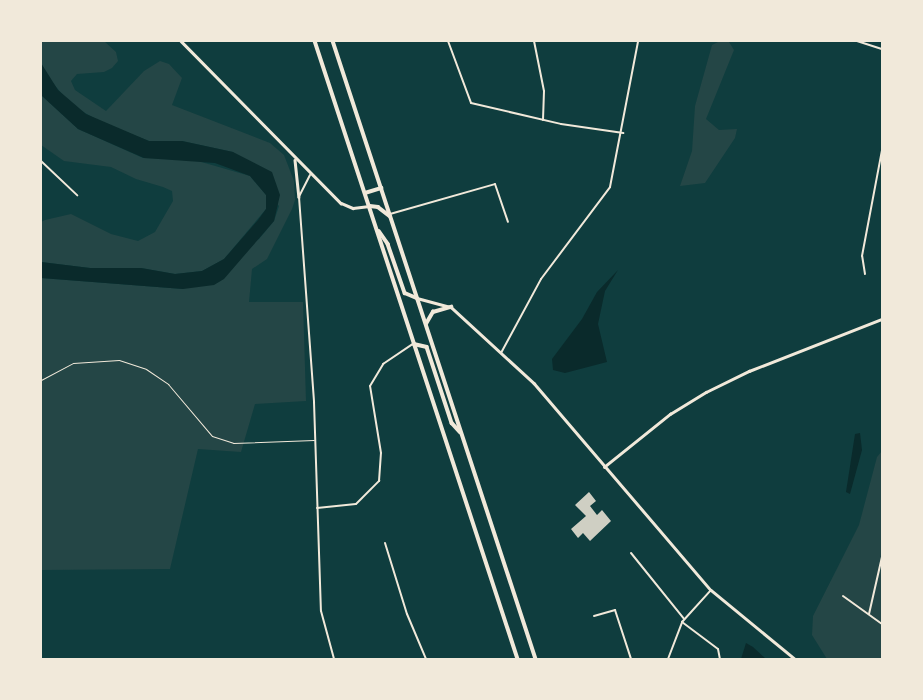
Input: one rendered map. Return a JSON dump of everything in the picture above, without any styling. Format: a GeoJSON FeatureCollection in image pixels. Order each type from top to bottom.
{"type":"FeatureCollection","features":[{"type":"Feature","properties":{"kind":"main road"},"geometry":{"type":"LineString","coordinates":[[315,41],[518,659]]}},
{"type":"Feature","properties":{"kind":"main road"},"geometry":{"type":"LineString","coordinates":[[333,41],[536,659]]}},
{"type":"Feature","properties":{"kind":"main road"},"geometry":{"type":"LineString","coordinates":[[365,193],[381,188]]}},
{"type":"Feature","properties":{"kind":"main road"},"geometry":{"type":"LineString","coordinates":[[370,206],[378,207],[390,216]]}},
{"type":"Feature","properties":{"kind":"main road"},"geometry":{"type":"LineString","coordinates":[[376,227],[388,244],[405,293],[417,298]]}},
{"type":"Feature","properties":{"kind":"main road"},"geometry":{"type":"LineString","coordinates":[[426,324],[433,312],[451,307]]}},
{"type":"Feature","properties":{"kind":"main road"},"geometry":{"type":"LineString","coordinates":[[414,344],[427,347],[452,423],[462,434]]}},
{"type":"Feature","properties":{"kind":"street"},"geometry":{"type":"LineString","coordinates":[[181,41],[310,175],[347,207],[370,206]]}},
{"type":"Feature","properties":{"kind":"street"},"geometry":{"type":"LineString","coordinates":[[448,41],[472,103],[543,120],[622,133]]}},
{"type":"Feature","properties":{"kind":"street"},"geometry":{"type":"LineString","coordinates":[[534,41],[544,91],[543,120]]}},
{"type":"Feature","properties":{"kind":"street"},"geometry":{"type":"LineString","coordinates":[[501,352],[541,279],[610,187],[622,133],[638,41]]}},
{"type":"Feature","properties":{"kind":"street"},"geometry":{"type":"LineString","coordinates":[[858,41],[882,50]]}},
{"type":"Feature","properties":{"kind":"street"},"geometry":{"type":"LineString","coordinates":[[865,274],[862,256],[882,150]]}},
{"type":"Feature","properties":{"kind":"street"},"geometry":{"type":"LineString","coordinates":[[295,160],[299,197],[315,440],[321,611],[334,659]]}},
{"type":"Feature","properties":{"kind":"street"},"geometry":{"type":"LineString","coordinates":[[41,161],[77,195]]}},
{"type":"Feature","properties":{"kind":"street"},"geometry":{"type":"LineString","coordinates":[[299,197],[310,175]]}},
{"type":"Feature","properties":{"kind":"street"},"geometry":{"type":"LineString","coordinates":[[390,216],[495,184],[508,222]]}},
{"type":"Feature","properties":{"kind":"street"},"geometry":{"type":"LineString","coordinates":[[417,298],[451,307],[501,352],[551,402],[604,467],[711,590],[795,659]]}},
{"type":"Feature","properties":{"kind":"street"},"geometry":{"type":"LineString","coordinates":[[604,467],[655,425],[706,392],[882,319]]}},
{"type":"Feature","properties":{"kind":"street"},"geometry":{"type":"LineString","coordinates":[[317,508],[356,504],[379,481],[381,453],[370,386],[383,364],[414,344]]}},
{"type":"Feature","properties":{"kind":"street"},"geometry":{"type":"LineString","coordinates":[[385,543],[407,614],[426,659]]}},
{"type":"Feature","properties":{"kind":"street"},"geometry":{"type":"LineString","coordinates":[[631,554],[684,620]]}},
{"type":"Feature","properties":{"kind":"street"},"geometry":{"type":"LineString","coordinates":[[869,614],[882,557]]}},
{"type":"Feature","properties":{"kind":"street"},"geometry":{"type":"LineString","coordinates":[[668,659],[682,622],[711,590]]}},
{"type":"Feature","properties":{"kind":"street"},"geometry":{"type":"LineString","coordinates":[[843,596],[882,624]]}},
{"type":"Feature","properties":{"kind":"street"},"geometry":{"type":"LineString","coordinates":[[594,616],[615,610],[631,659]]}},
{"type":"Feature","properties":{"kind":"street"},"geometry":{"type":"LineString","coordinates":[[682,622],[718,649],[720,659]]}},
{"type":"Feature","properties":{"kind":"lane"},"geometry":{"type":"LineString","coordinates":[[41,380],[73,364],[119,360],[146,369],[168,384],[212,436],[233,443],[315,440]]}},
{"type":"Feature","properties":{"kind":"shaded area"},"geometry":{"type":"Polygon","coordinates":[[[41,41],[104,41],[116,52],[118,61],[112,68],[104,72],[77,74],[71,81],[75,90],[106,111],[144,71],[160,61],[169,64],[182,78],[172,105],[270,143],[284,155],[294,181],[295,200],[292,209],[267,259],[252,269],[249,302],[303,302],[306,401],[255,404],[241,452],[198,449],[170,569],[41,570],[41,278],[183,289],[259,239],[274,221],[279,206],[233,152],[182,141],[149,141],[101,122],[71,105],[48,77],[41,63],[41,41]]]}},
{"type":"Feature","properties":{"kind":"shaded area"},"geometry":{"type":"Polygon","coordinates":[[[720,41],[729,42],[734,50],[706,119],[719,130],[737,129],[735,138],[705,183],[680,186],[692,151],[695,106],[712,45],[720,41]]]}},
{"type":"Feature","properties":{"kind":"shaded area"},"geometry":{"type":"Polygon","coordinates":[[[41,63],[58,90],[86,114],[149,141],[182,141],[233,152],[272,172],[280,195],[274,221],[224,279],[214,285],[183,289],[41,278],[41,262],[90,268],[141,268],[175,274],[202,271],[224,259],[258,220],[266,209],[266,195],[250,176],[215,163],[144,158],[78,129],[41,95],[41,63]]]}},
{"type":"Feature","properties":{"kind":"shaded area"},"geometry":{"type":"Polygon","coordinates":[[[41,95],[78,129],[143,158],[191,159],[250,176],[266,195],[266,209],[224,259],[202,271],[175,274],[141,268],[90,268],[41,262],[41,222],[45,220],[71,214],[111,234],[138,241],[155,232],[173,201],[172,191],[163,187],[136,179],[111,167],[64,161],[41,145],[41,95]]]}},
{"type":"Feature","properties":{"kind":"shaded area"},"geometry":{"type":"Polygon","coordinates":[[[618,270],[605,291],[598,324],[607,362],[565,373],[553,370],[552,359],[582,319],[597,292],[618,270]]]}},
{"type":"Feature","properties":{"kind":"shaded area"},"geometry":{"type":"Polygon","coordinates":[[[860,433],[862,450],[850,494],[846,492],[855,434],[860,433]]]}},
{"type":"Feature","properties":{"kind":"shaded area"},"geometry":{"type":"Polygon","coordinates":[[[882,451],[882,659],[827,659],[812,635],[813,616],[859,525],[877,457],[882,451]]]}},
{"type":"Feature","properties":{"kind":"shaded area"},"geometry":{"type":"Polygon","coordinates":[[[746,643],[753,647],[766,659],[741,659],[746,643]]]}},
{"type":"Feature","properties":{"kind":"building"},"geometry":{"type":"Polygon","coordinates":[[[589,492],[596,501],[590,506],[597,515],[602,510],[611,521],[590,541],[583,533],[578,538],[571,529],[586,516],[575,505],[589,492]]]}}]}
